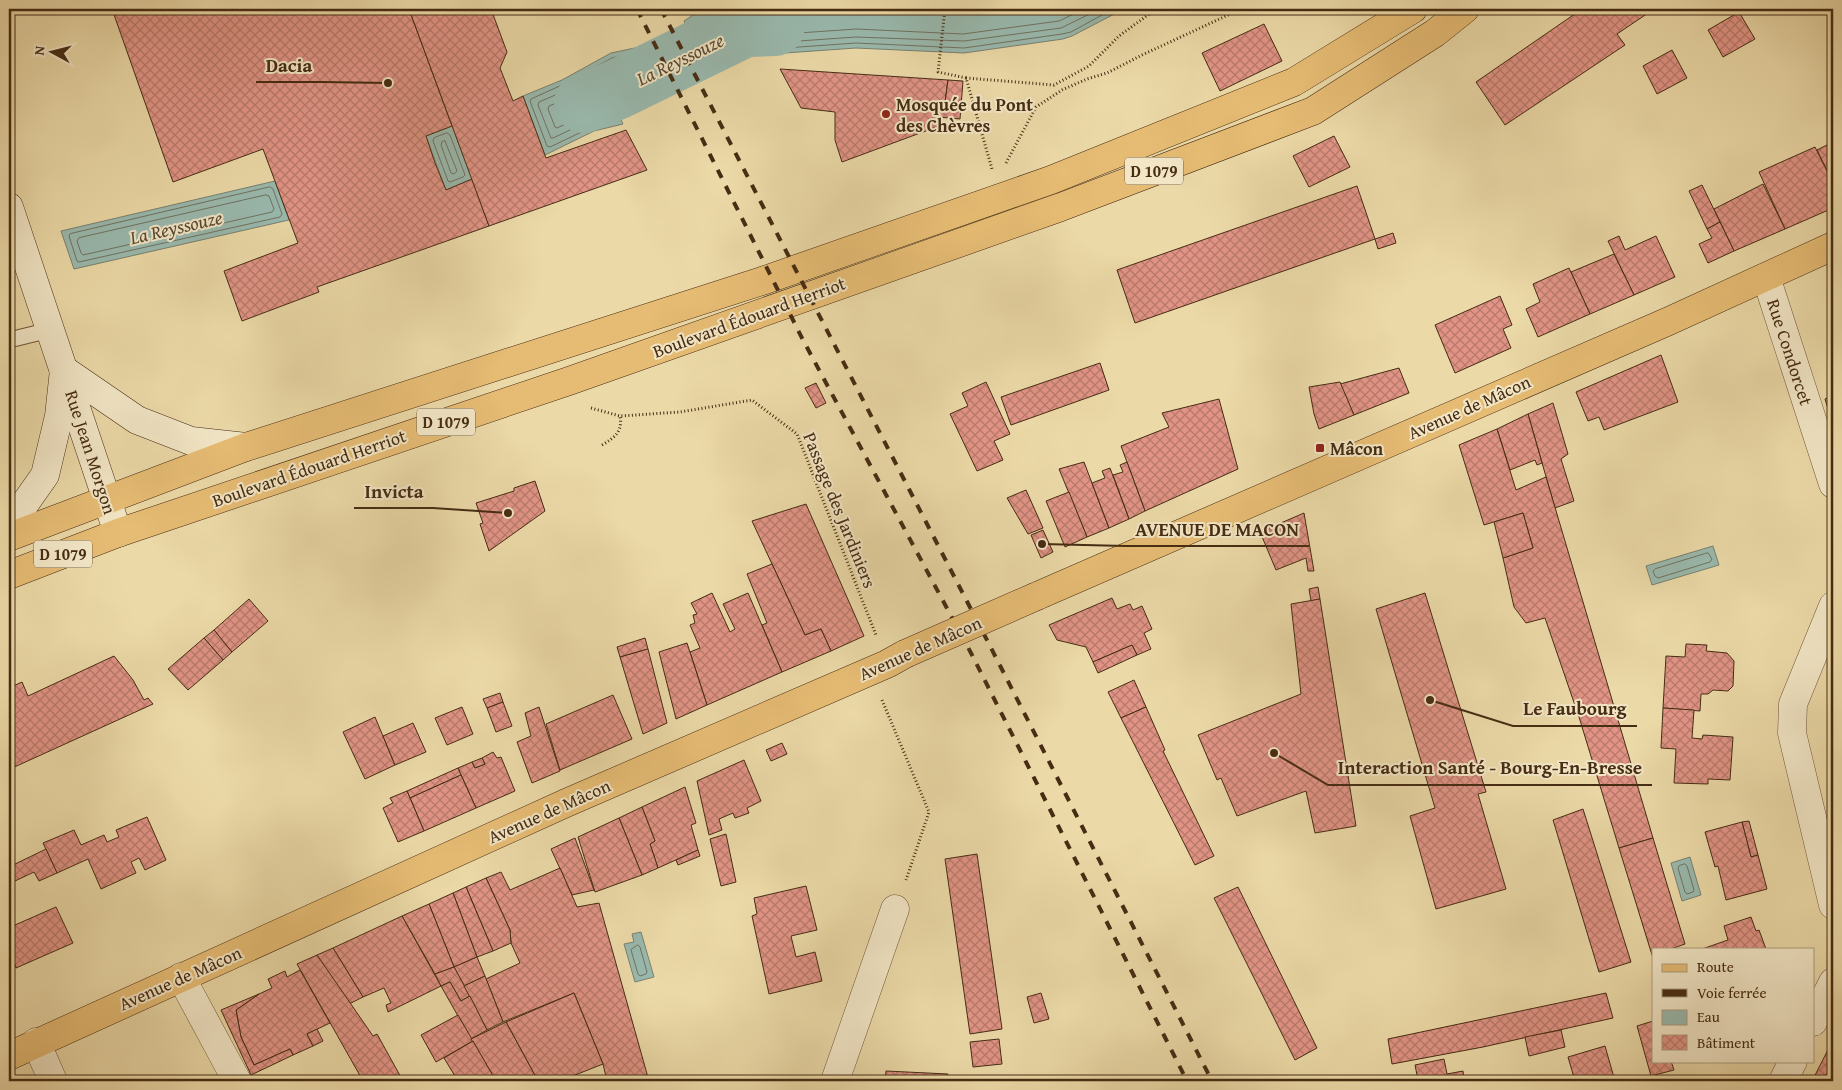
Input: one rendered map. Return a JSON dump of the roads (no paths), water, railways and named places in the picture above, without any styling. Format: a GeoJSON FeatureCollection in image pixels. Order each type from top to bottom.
{"type":"FeatureCollection","features":[{"type":"Feature","properties":{"kind":"main road","name":"Boulevard Édouard Herriot"},"geometry":{"type":"LineString","coordinates":[[9,537],[246,447],[762,281],[996,191],[1051,180],[1294,82],[1413,9]]}},
{"type":"Feature","properties":{"kind":"main road","name":"Boulevard Édouard Herriot"},"geometry":{"type":"LineString","coordinates":[[9,575],[118,533],[570,381],[1061,207],[1313,111],[1435,33],[1465,9]]}},
{"type":"Feature","properties":{"kind":"main road","name":"Avenue de Mâcon"},"geometry":{"type":"LineString","coordinates":[[9,1056],[36,1042],[566,803],[1833,246]]}},
{"type":"Feature","properties":{"kind":"street","name":"Rue Jean Morgon"},"geometry":{"type":"LineString","coordinates":[[12,216],[118,533]]}},
{"type":"Feature","properties":{"kind":"street","name":"Rue Condorcet"},"geometry":{"type":"LineString","coordinates":[[1766,277],[1833,484]]}},
{"type":"Feature","properties":{"kind":"street","name":"Rue Jean Morgon"},"geometry":{"type":"LineString","coordinates":[[64,370],[137,420],[191,442],[246,447]]}},
{"type":"Feature","properties":{"kind":"street","name":"Rue Jean Morgon"},"geometry":{"type":"LineString","coordinates":[[9,520],[19,512],[45,475],[59,416],[64,370]]}},
{"type":"Feature","properties":{"kind":"street"},"geometry":{"type":"LineString","coordinates":[[1833,606],[1793,704],[1792,733],[1833,905]]}},
{"type":"Feature","properties":{"kind":"street"},"geometry":{"type":"LineString","coordinates":[[835,1081],[895,909]]}},
{"type":"Feature","properties":{"kind":"street"},"geometry":{"type":"LineString","coordinates":[[182,977],[237,1081]]}},
{"type":"Feature","properties":{"kind":"street"},"geometry":{"type":"LineString","coordinates":[[1814,1020],[1833,982]]}},
{"type":"Feature","properties":{"kind":"street"},"geometry":{"type":"LineString","coordinates":[[36,1042],[53,1081]]}},
{"type":"Feature","properties":{"kind":"street"},"geometry":{"type":"LineString","coordinates":[[1783,1081],[1792,1062]]}},
{"type":"Feature","properties":{"kind":"lane"},"geometry":{"type":"LineString","coordinates":[[9,340],[50,330]]}},
{"type":"Feature","properties":{"kind":"water"},"geometry":{"type":"Polygon","coordinates":[[[702,9],[1124,9],[1063,39],[964,53],[856,48],[771,54],[758,52],[739,55],[708,70],[684,21],[702,9]]]}},
{"type":"Feature","properties":{"kind":"water"},"geometry":{"type":"Polygon","coordinates":[[[649,45],[671,88],[618,113],[623,124],[594,131],[545,155],[523,96],[562,80],[611,53],[649,45]]]}},
{"type":"Feature","properties":{"kind":"water"},"geometry":{"type":"Polygon","coordinates":[[[452,126],[472,179],[446,190],[426,136],[452,126]]]}},
{"type":"Feature","properties":{"kind":"water"},"geometry":{"type":"Polygon","coordinates":[[[275,181],[289,220],[74,269],[61,231],[275,181]]]}},
{"type":"Feature","properties":{"kind":"water"},"geometry":{"type":"Polygon","coordinates":[[[1713,546],[1719,565],[1652,585],[1646,566],[1713,546]]]}},
{"type":"Feature","properties":{"kind":"water"},"geometry":{"type":"Polygon","coordinates":[[[1690,857],[1701,895],[1682,901],[1671,863],[1690,857]]]}},
{"type":"Feature","properties":{"kind":"water"},"geometry":{"type":"Polygon","coordinates":[[[641,932],[654,977],[635,982],[624,944],[634,942],[632,934],[641,932]]]}},
{"type":"Feature","properties":{"kind":"waterway","name":"La Reyssouze"},"geometry":{"type":"LineString","coordinates":[[584,103],[616,90],[745,27],[775,26]]}},
{"type":"Feature","properties":{"kind":"railway"},"geometry":{"type":"LineString","coordinates":[[637,9],[803,340],[971,653],[1187,1081]]}},
{"type":"Feature","properties":{"kind":"railway"},"geometry":{"type":"LineString","coordinates":[[661,9],[1212,1081]]}},
{"type":"Feature","properties":{"kind":"place","name":"Dacia"},"geometry":{"type":"Point","coordinates":[388,83]}},
{"type":"Feature","properties":{"kind":"place","name":"Mosquée du Pont des Chèvres"},"geometry":{"type":"Point","coordinates":[886,114]}},
{"type":"Feature","properties":{"kind":"place","name":"Mâcon"},"geometry":{"type":"Point","coordinates":[1320,448]}},
{"type":"Feature","properties":{"kind":"place","name":"Invicta"},"geometry":{"type":"Point","coordinates":[508,513]}},
{"type":"Feature","properties":{"kind":"place","name":"AVENUE DE MACON"},"geometry":{"type":"Point","coordinates":[1042,544]}},
{"type":"Feature","properties":{"kind":"place","name":"Le Faubourg"},"geometry":{"type":"Point","coordinates":[1430,700]}},
{"type":"Feature","properties":{"kind":"place","name":"Interaction Santé - Bourg-En-Bresse"},"geometry":{"type":"Point","coordinates":[1274,753]}}]}
